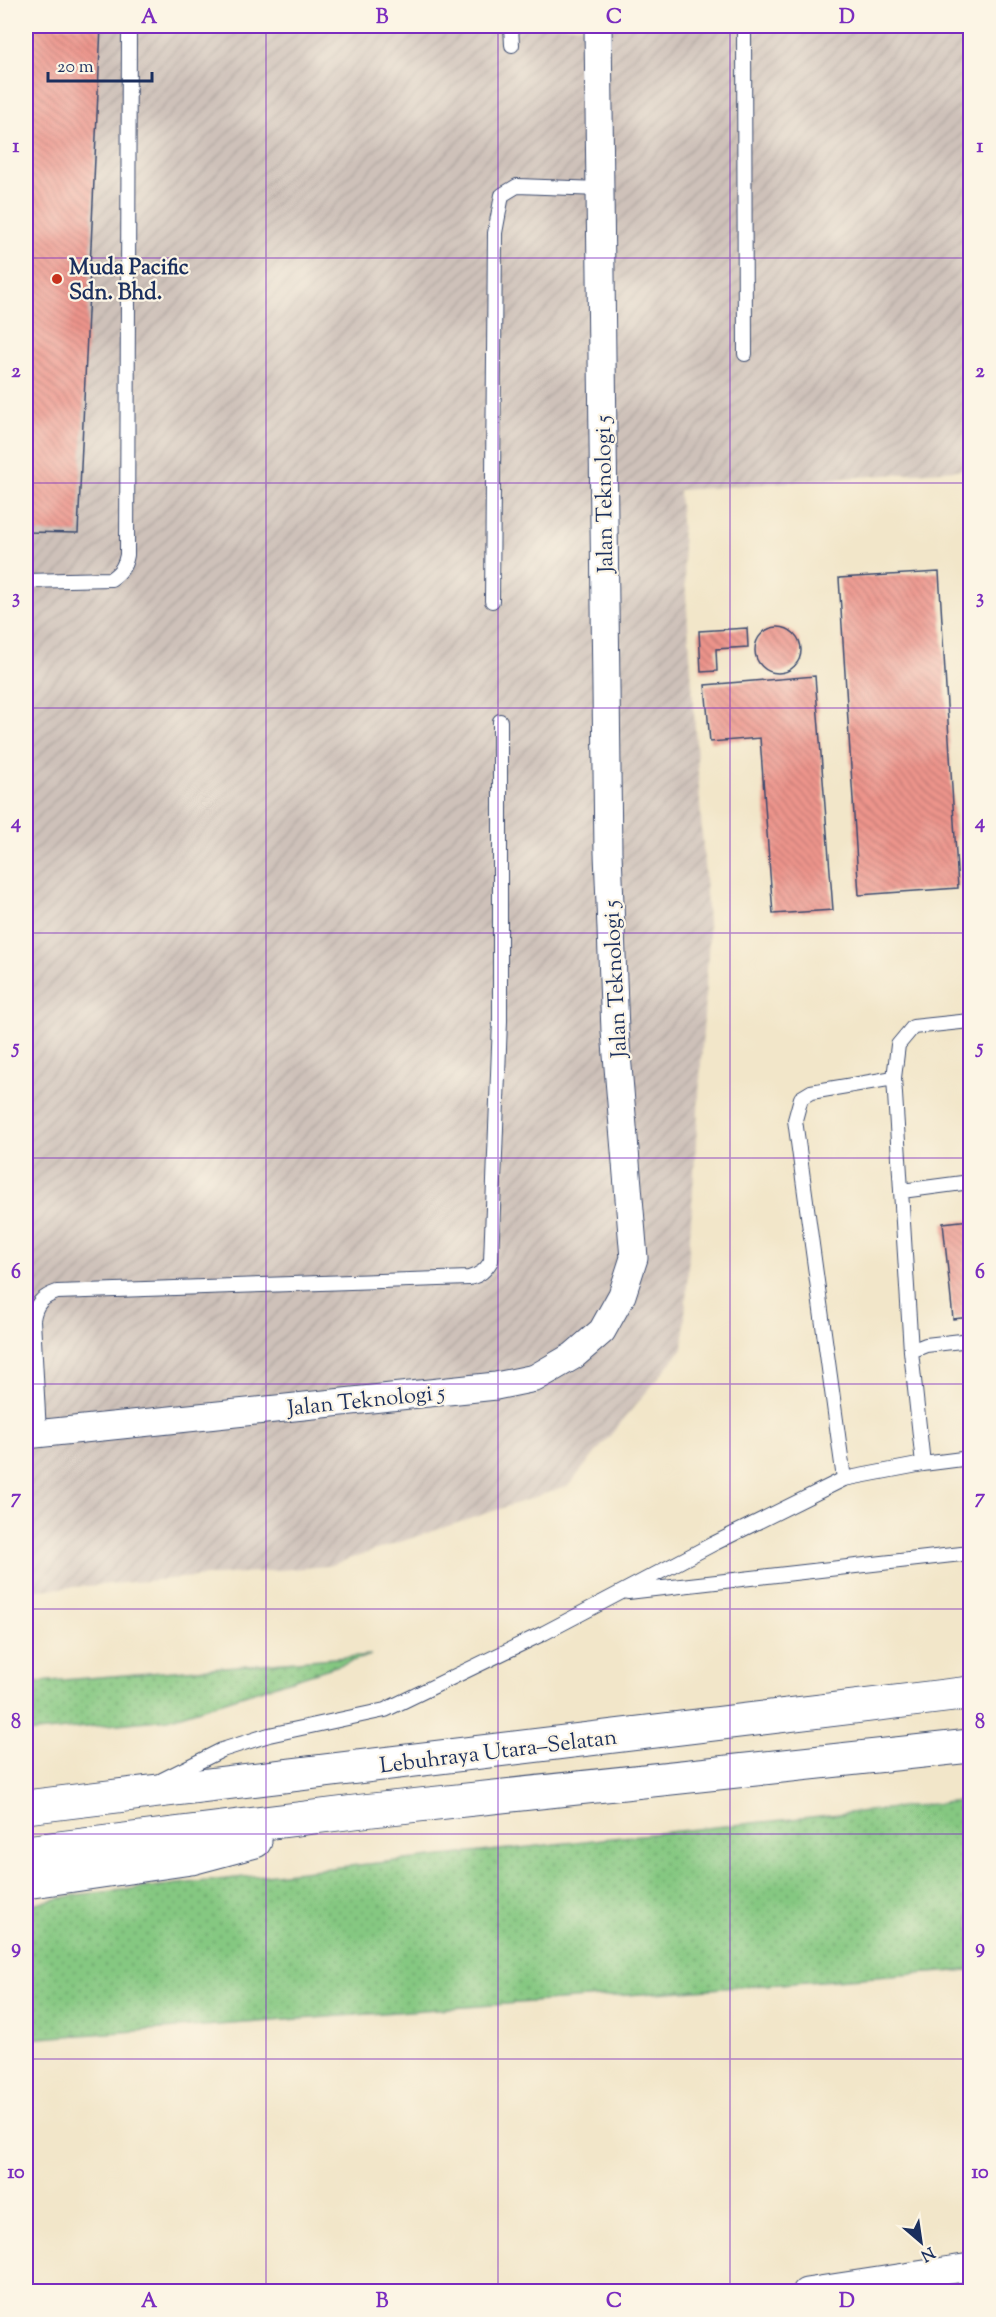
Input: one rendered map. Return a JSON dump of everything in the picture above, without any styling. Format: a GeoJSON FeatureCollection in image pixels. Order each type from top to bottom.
{"type":"FeatureCollection","features":[{"type":"Feature","properties":{"kind":"highway","name":"Lebuhraya Utara–Selatan"},"geometry":{"type":"LineString","coordinates":[[26,1807],[970,1693]]}},
{"type":"Feature","properties":{"kind":"highway","name":"Lebuhraya Utara–Selatan"},"geometry":{"type":"LineString","coordinates":[[26,1852],[363,1811],[970,1746]]}},
{"type":"Feature","properties":{"kind":"highway"},"geometry":{"type":"LineString","coordinates":[[26,1882],[191,1858],[363,1811]]}},
{"type":"Feature","properties":{"kind":"street","name":"Jalan Teknologi 5"},"geometry":{"type":"LineString","coordinates":[[32,1434],[496,1386],[535,1378],[573,1356],[602,1331],[622,1295],[633,1258],[615,1032],[608,864],[598,26]]}},
{"type":"Feature","properties":{"kind":"street"},"geometry":{"type":"LineString","coordinates":[[806,2292],[970,2267]]}},
{"type":"Feature","properties":{"kind":"lane"},"geometry":{"type":"LineString","coordinates":[[26,581],[111,579],[120,573],[127,555],[129,26]]}},
{"type":"Feature","properties":{"kind":"lane"},"geometry":{"type":"LineString","coordinates":[[511,26],[512,45]]}},
{"type":"Feature","properties":{"kind":"lane"},"geometry":{"type":"LineString","coordinates":[[744,26],[745,354]]}},
{"type":"Feature","properties":{"kind":"lane"},"geometry":{"type":"LineString","coordinates":[[492,601],[495,233],[502,195],[517,186],[600,189]]}},
{"type":"Feature","properties":{"kind":"lane"},"geometry":{"type":"LineString","coordinates":[[32,1434],[34,1310],[39,1301],[47,1295],[57,1292],[469,1278],[486,1269],[491,1261],[500,1021],[500,721]]}},
{"type":"Feature","properties":{"kind":"lane"},"geometry":{"type":"LineString","coordinates":[[922,1464],[911,1351],[894,1078],[898,1046],[913,1027],[970,1021]]}},
{"type":"Feature","properties":{"kind":"lane"},"geometry":{"type":"LineString","coordinates":[[844,1479],[795,1120],[801,1098],[811,1092],[894,1078]]}},
{"type":"Feature","properties":{"kind":"lane"},"geometry":{"type":"LineString","coordinates":[[902,1191],[970,1182]]}},
{"type":"Feature","properties":{"kind":"lane"},"geometry":{"type":"LineString","coordinates":[[911,1351],[926,1345],[970,1340]]}},
{"type":"Feature","properties":{"kind":"lane"},"geometry":{"type":"LineString","coordinates":[[134,1794],[222,1750],[269,1735],[385,1710],[544,1633],[844,1479],[922,1464],[970,1458]]}},
{"type":"Feature","properties":{"kind":"lane"},"geometry":{"type":"LineString","coordinates":[[620,1593],[970,1553]]}},
{"type":"Feature","properties":{"kind":"shaded area"},"geometry":{"type":"Polygon","coordinates":[[[26,26],[970,26],[970,469],[679,490],[709,937],[683,1348],[568,1486],[328,1566],[26,1591],[26,26]]]}},
{"type":"Feature","properties":{"kind":"green space"},"geometry":{"type":"Polygon","coordinates":[[[371,1655],[168,1719],[26,1733],[26,1683],[371,1655]]]}},
{"type":"Feature","properties":{"kind":"green space"},"geometry":{"type":"Polygon","coordinates":[[[970,1800],[970,1970],[26,2039],[26,1905],[76,1895],[970,1800]]]}},
{"type":"Feature","properties":{"kind":"building","name":"Muda Pacific Sdn. Bhd."},"geometry":{"type":"Polygon","coordinates":[[[26,26],[101,26],[78,533],[26,532],[26,26]]]}},
{"type":"Feature","properties":{"kind":"building"},"geometry":{"type":"Polygon","coordinates":[[[939,572],[958,888],[859,895],[839,578],[939,572]]]}},
{"type":"Feature","properties":{"kind":"building"},"geometry":{"type":"Polygon","coordinates":[[[778,627],[794,634],[801,650],[794,666],[778,673],[762,666],[755,650],[762,634],[778,627]]]}},
{"type":"Feature","properties":{"kind":"building"},"geometry":{"type":"Polygon","coordinates":[[[747,628],[748,647],[716,649],[717,671],[701,672],[699,631],[747,628]]]}},
{"type":"Feature","properties":{"kind":"building"},"geometry":{"type":"Polygon","coordinates":[[[815,676],[833,910],[773,914],[760,738],[710,742],[705,685],[815,676]]]}},
{"type":"Feature","properties":{"kind":"building"},"geometry":{"type":"Polygon","coordinates":[[[970,1220],[970,1317],[953,1319],[943,1223],[970,1220]]]}},
{"type":"Feature","properties":{"kind":"place","name":"Muda Pacific Sdn. Bhd."},"geometry":{"type":"Point","coordinates":[57,279]}}]}
